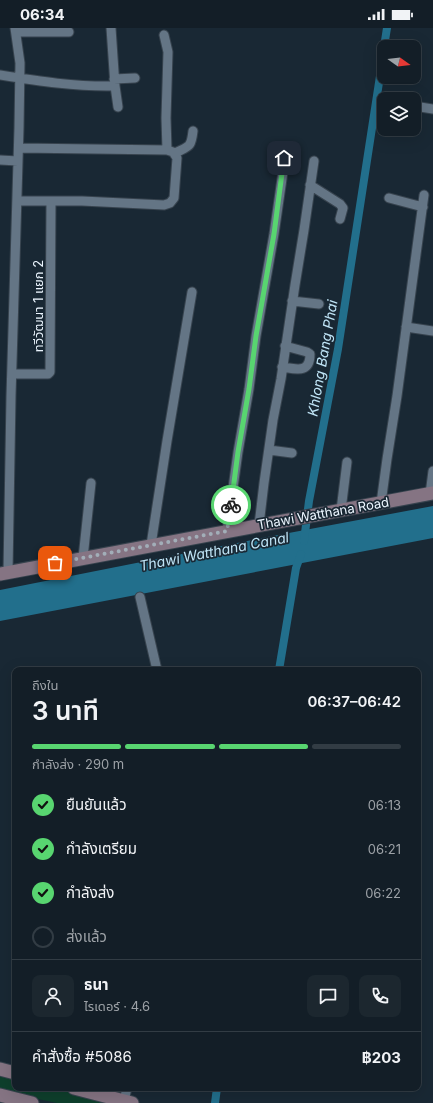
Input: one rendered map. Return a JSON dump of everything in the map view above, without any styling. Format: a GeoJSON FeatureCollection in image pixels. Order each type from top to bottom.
{"type":"FeatureCollection","features":[{"type":"Feature","properties":{"kind":"main road","name":"Thawi Watthana Road"},"geometry":{"type":"LineString","coordinates":[[4,573],[432,493]]}},
{"type":"Feature","properties":{"kind":"main road"},"geometry":{"type":"LineString","coordinates":[[0,1069],[12,1072]]}},
{"type":"Feature","properties":{"kind":"main road"},"geometry":{"type":"LineString","coordinates":[[92,1091],[128,1097]]}},
{"type":"Feature","properties":{"kind":"main road"},"geometry":{"type":"LineString","coordinates":[[0,1095],[30,1103]]}},
{"type":"Feature","properties":{"kind":"street"},"geometry":{"type":"LineString","coordinates":[[111,28],[114,83],[118,107]]}},
{"type":"Feature","properties":{"kind":"street"},"geometry":{"type":"LineString","coordinates":[[4,573],[19,148],[20,63],[15,30],[69,32]]}},
{"type":"Feature","properties":{"kind":"street"},"geometry":{"type":"LineString","coordinates":[[17,201],[88,201],[164,205],[170,203],[174,198],[177,158],[171,152],[166,118],[168,52],[164,35]]}},
{"type":"Feature","properties":{"kind":"street"},"geometry":{"type":"LineString","coordinates":[[0,76],[56,83],[98,86],[134,78]]}},
{"type":"Feature","properties":{"kind":"street"},"geometry":{"type":"LineString","coordinates":[[421,107],[433,109]]}},
{"type":"Feature","properties":{"kind":"street"},"geometry":{"type":"LineString","coordinates":[[19,148],[171,152],[190,145],[192,142],[193,131]]}},
{"type":"Feature","properties":{"kind":"street"},"geometry":{"type":"LineString","coordinates":[[227,531],[256,336],[274,234],[284,158]]}},
{"type":"Feature","properties":{"kind":"street"},"geometry":{"type":"LineString","coordinates":[[0,160],[18,161]]}},
{"type":"Feature","properties":{"kind":"street"},"geometry":{"type":"LineString","coordinates":[[259,525],[269,450],[314,161]]}},
{"type":"Feature","properties":{"kind":"street"},"geometry":{"type":"LineString","coordinates":[[310,185],[340,204],[343,208],[340,219]]}},
{"type":"Feature","properties":{"kind":"street"},"geometry":{"type":"LineString","coordinates":[[381,503],[424,195]]}},
{"type":"Feature","properties":{"kind":"street"},"geometry":{"type":"LineString","coordinates":[[389,198],[423,208]]}},
{"type":"Feature","properties":{"kind":"street","name":"ทวีวัฒนา 1 แยก 2"},"geometry":{"type":"LineString","coordinates":[[12,374],[48,374],[50,372],[51,202]]}},
{"type":"Feature","properties":{"kind":"street"},"geometry":{"type":"LineString","coordinates":[[151,545],[192,292]]}},
{"type":"Feature","properties":{"kind":"street"},"geometry":{"type":"LineString","coordinates":[[292,300],[319,304]]}},
{"type":"Feature","properties":{"kind":"street"},"geometry":{"type":"LineString","coordinates":[[406,327],[433,331]]}},
{"type":"Feature","properties":{"kind":"street"},"geometry":{"type":"LineString","coordinates":[[282,367],[297,370],[302,369],[307,365],[310,358],[310,354],[307,352],[285,346]]}},
{"type":"Feature","properties":{"kind":"street"},"geometry":{"type":"LineString","coordinates":[[269,450],[292,453]]}},
{"type":"Feature","properties":{"kind":"street"},"geometry":{"type":"LineString","coordinates":[[342,510],[347,462]]}},
{"type":"Feature","properties":{"kind":"street"},"geometry":{"type":"LineString","coordinates":[[432,493],[433,471]]}},
{"type":"Feature","properties":{"kind":"street"},"geometry":{"type":"LineString","coordinates":[[83,558],[91,483]]}},
{"type":"Feature","properties":{"kind":"street"},"geometry":{"type":"LineString","coordinates":[[140,597],[156,667]]}},
{"type":"Feature","properties":{"kind":"green space"},"geometry":{"type":"Polygon","coordinates":[[[0,1076],[12,1078],[12,1091],[65,1091],[116,1103],[57,1103],[0,1091],[0,1076]]]}},
{"type":"Feature","properties":{"kind":"water","name":"Thawi Watthana Canal"},"geometry":{"type":"Polygon","coordinates":[[[433,506],[433,538],[0,621],[0,590],[433,506]]]}},
{"type":"Feature","properties":{"kind":"waterway","name":"Khlong Bang Phai"},"geometry":{"type":"LineString","coordinates":[[385,40],[387,28]]}},
{"type":"Feature","properties":{"kind":"waterway","name":"Khlong Bang Phai"},"geometry":{"type":"LineString","coordinates":[[304,541],[309,501],[338,349],[379,84]]}},
{"type":"Feature","properties":{"kind":"waterway","name":"Khlong Bang Phai"},"geometry":{"type":"LineString","coordinates":[[280,667],[296,568],[301,554]]}},
{"type":"Feature","properties":{"kind":"waterway","name":"Khlong Bang Phai"},"geometry":{"type":"LineString","coordinates":[[215,1103],[217,1091]]}},
{"type":"Feature","properties":{"kind":"way so far"},"geometry":{"type":"LineString","coordinates":[[55,563],[227,531],[231,505]]}},
{"type":"Feature","properties":{"kind":"route"},"geometry":{"type":"LineString","coordinates":[[231,505],[256,336],[274,234],[284,158]]}}]}
